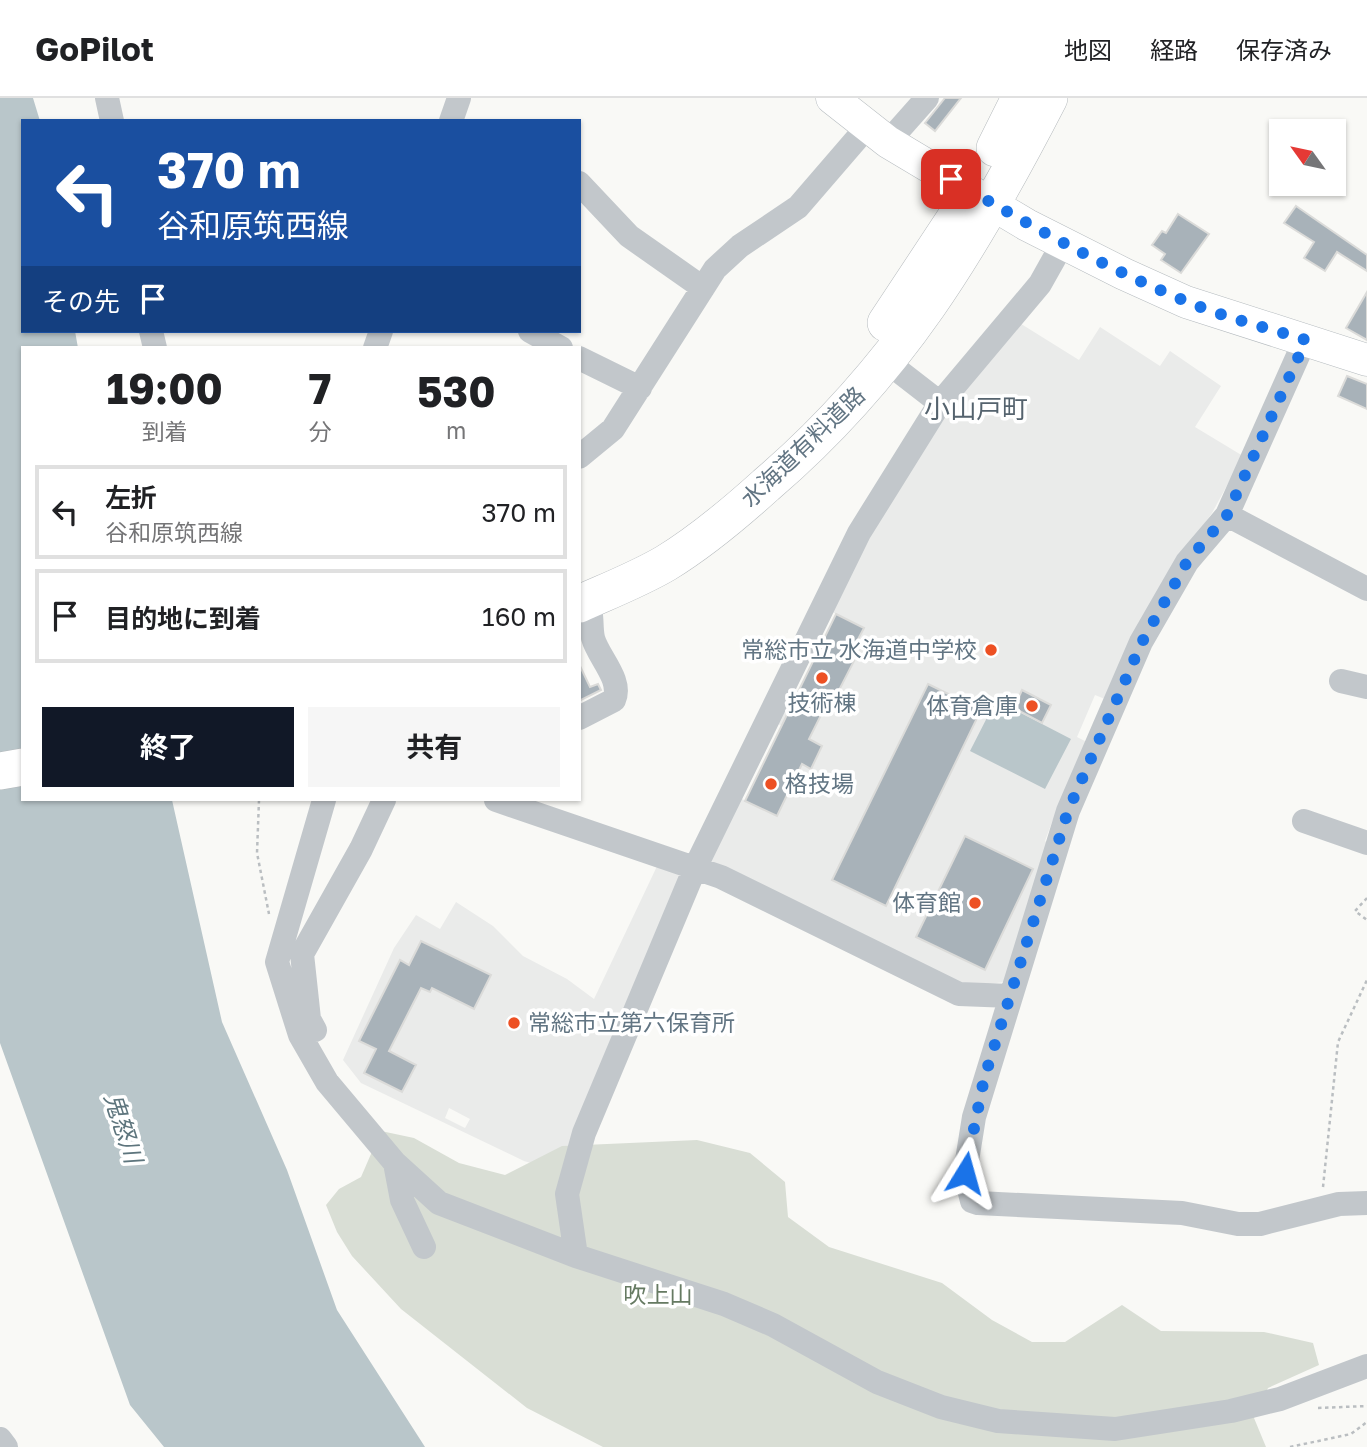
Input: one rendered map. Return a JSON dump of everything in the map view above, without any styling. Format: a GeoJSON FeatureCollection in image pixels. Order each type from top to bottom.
{"type":"FeatureCollection","features":[{"type":"Feature","properties":{"kind":"highway"},"geometry":{"type":"LineString","coordinates":[[983,198],[1020,98]]}},
{"type":"Feature","properties":{"kind":"highway"},"geometry":{"type":"LineString","coordinates":[[983,198],[1049,98]]}},
{"type":"Feature","properties":{"kind":"highway","name":"水海道有料道路"},"geometry":{"type":"LineString","coordinates":[[583,602],[665,563],[727,519],[812,446],[891,358],[942,289],[983,198]]}},
{"type":"Feature","properties":{"kind":"highway"},"geometry":{"type":"LineString","coordinates":[[0,771],[21,768]]}},
{"type":"Feature","properties":{"kind":"main road"},"geometry":{"type":"LineString","coordinates":[[832,98],[878,134],[1063,243],[1186,302],[1367,360]]}},
{"type":"Feature","properties":{"kind":"street"},"geometry":{"type":"LineString","coordinates":[[107,98],[112,119]]}},
{"type":"Feature","properties":{"kind":"street"},"geometry":{"type":"LineString","coordinates":[[452,119],[459,98]]}},
{"type":"Feature","properties":{"kind":"street"},"geometry":{"type":"LineString","coordinates":[[581,455],[613,429],[715,269],[740,246],[798,207],[878,134],[927,98]]}},
{"type":"Feature","properties":{"kind":"street"},"geometry":{"type":"LineString","coordinates":[[581,185],[629,236],[703,288]]}},
{"type":"Feature","properties":{"kind":"street"},"geometry":{"type":"LineString","coordinates":[[576,1256],[567,1194],[584,1133],[695,868],[859,533],[940,403],[1040,284],[1063,243]]}},
{"type":"Feature","properties":{"kind":"street"},"geometry":{"type":"LineString","coordinates":[[534,333],[557,346]]}},
{"type":"Feature","properties":{"kind":"street"},"geometry":{"type":"LineString","coordinates":[[1306,340],[1227,515],[1172,585],[1136,654],[1068,811],[972,1126],[965,1173],[972,1201],[1182,1213],[1238,1224],[1259,1224],[1339,1204],[1367,1203]]}},
{"type":"Feature","properties":{"kind":"street"},"geometry":{"type":"LineString","coordinates":[[581,359],[640,388]]}},
{"type":"Feature","properties":{"kind":"street"},"geometry":{"type":"LineString","coordinates":[[900,372],[940,403]]}},
{"type":"Feature","properties":{"kind":"street"},"geometry":{"type":"LineString","coordinates":[[1227,515],[1367,589]]}},
{"type":"Feature","properties":{"kind":"street"},"geometry":{"type":"LineString","coordinates":[[581,717],[614,700],[617,695],[616,686],[593,638],[593,612],[583,602]]}},
{"type":"Feature","properties":{"kind":"street"},"geometry":{"type":"LineString","coordinates":[[1341,681],[1367,687]]}},
{"type":"Feature","properties":{"kind":"street"},"geometry":{"type":"LineString","coordinates":[[324,801],[278,962],[300,1035],[327,1082],[395,1163],[439,1203],[576,1256],[724,1304],[773,1325],[877,1382],[941,1407],[998,1421],[1115,1429],[1268,1402],[1367,1366]]}},
{"type":"Feature","properties":{"kind":"street"},"geometry":{"type":"LineString","coordinates":[[327,1082],[330,1058],[309,1019],[302,954],[361,849],[384,801]]}},
{"type":"Feature","properties":{"kind":"street"},"geometry":{"type":"LineString","coordinates":[[499,801],[721,877],[959,993],[1011,996]]}},
{"type":"Feature","properties":{"kind":"street"},"geometry":{"type":"LineString","coordinates":[[1304,821],[1367,843]]}},
{"type":"Feature","properties":{"kind":"street"},"geometry":{"type":"LineString","coordinates":[[395,1163],[402,1200],[424,1247]]}},
{"type":"Feature","properties":{"kind":"street"},"geometry":{"type":"LineString","coordinates":[[0,1439],[6,1447]]}},
{"type":"Feature","properties":{"kind":"path"},"geometry":{"type":"LineString","coordinates":[[259,801],[257,853],[270,921]]}},
{"type":"Feature","properties":{"kind":"path"},"geometry":{"type":"LineString","coordinates":[[1367,898],[1355,911],[1367,920]]}},
{"type":"Feature","properties":{"kind":"path"},"geometry":{"type":"LineString","coordinates":[[1321,1209],[1338,1042],[1367,980]]}},
{"type":"Feature","properties":{"kind":"path"},"geometry":{"type":"LineString","coordinates":[[1290,1447],[1351,1434],[1367,1422]]}},
{"type":"Feature","properties":{"kind":"shaded area","name":"常総市立 水海道中学校"},"geometry":{"type":"Polygon","coordinates":[[[1015,320],[1079,360],[1100,327],[1160,366],[1170,351],[1221,386],[1195,427],[1243,456],[1212,513],[1179,559],[1052,822],[1045,841],[1051,846],[1005,982],[962,987],[712,865],[709,856],[827,609],[945,409],[1015,320]],[[832,612],[783,709],[816,725],[831,695],[836,697],[854,662],[848,658],[864,628],[832,612]],[[928,684],[833,880],[885,906],[981,710],[928,684]],[[1023,691],[1014,708],[1042,722],[1023,691]],[[1095,695],[1077,737],[1087,742],[1105,699],[1095,695]],[[778,724],[742,799],[777,816],[802,764],[811,769],[822,746],[778,724]]]}},
{"type":"Feature","properties":{"kind":"shaded area","name":"常総市立第六保育所"},"geometry":{"type":"Polygon","coordinates":[[[659,862],[689,871],[566,1173],[524,1161],[361,1083],[343,1060],[394,948],[416,915],[440,929],[456,902],[493,926],[523,956],[567,979],[594,999],[659,862]],[[421,941],[409,965],[401,961],[359,1041],[376,1049],[364,1073],[402,1092],[416,1065],[389,1051],[421,988],[430,992],[434,984],[474,1009],[491,975],[457,958],[450,971],[444,953],[421,941]],[[449,1108],[445,1118],[465,1128],[470,1119],[449,1108]]]}},
{"type":"Feature","properties":{"kind":"green space","name":"吹上山"},"geometry":{"type":"Polygon","coordinates":[[[381,1131],[414,1138],[459,1163],[505,1175],[562,1146],[697,1140],[750,1153],[785,1182],[788,1217],[829,1247],[942,1283],[992,1320],[1032,1342],[1065,1342],[1122,1305],[1161,1331],[1264,1332],[1313,1343],[1319,1365],[1268,1388],[1254,1418],[1266,1447],[603,1447],[527,1408],[401,1309],[352,1256],[337,1232],[326,1205],[339,1189],[361,1177],[381,1131]]]}},
{"type":"Feature","properties":{"kind":"water","name":"鬼怒川"},"geometry":{"type":"Polygon","coordinates":[[[0,98],[33,98],[39,119],[21,119],[21,333],[75,333],[78,346],[21,346],[21,801],[172,801],[222,1022],[287,1170],[337,1310],[425,1447],[164,1447],[130,1405],[0,1043],[0,98]]]}},
{"type":"Feature","properties":{"kind":"water"},"geometry":{"type":"Polygon","coordinates":[[[996,700],[1071,739],[1045,789],[970,751],[996,700]]]}},
{"type":"Feature","properties":{"kind":"building"},"geometry":{"type":"Polygon","coordinates":[[[945,98],[961,98],[935,131],[925,123],[945,98]]]}},
{"type":"Feature","properties":{"kind":"building"},"geometry":{"type":"Polygon","coordinates":[[[1296,206],[1367,255],[1367,271],[1337,252],[1325,271],[1304,258],[1314,242],[1284,223],[1296,206]]]}},
{"type":"Feature","properties":{"kind":"building"},"geometry":{"type":"Polygon","coordinates":[[[1178,214],[1209,234],[1181,273],[1161,260],[1165,254],[1152,245],[1162,231],[1166,233],[1178,214]]]}},
{"type":"Feature","properties":{"kind":"building"},"geometry":{"type":"Polygon","coordinates":[[[1367,292],[1367,340],[1346,328],[1367,292]]]}},
{"type":"Feature","properties":{"kind":"building"},"geometry":{"type":"Polygon","coordinates":[[[1347,376],[1367,384],[1367,409],[1338,396],[1347,376]]]}},
{"type":"Feature","properties":{"kind":"building"},"geometry":{"type":"Polygon","coordinates":[[[836,614],[864,628],[848,658],[854,661],[835,698],[831,695],[809,739],[822,746],[811,769],[802,764],[777,816],[745,801],[836,614]]]}},
{"type":"Feature","properties":{"kind":"building"},"geometry":{"type":"Polygon","coordinates":[[[581,668],[590,687],[598,684],[601,690],[581,700],[581,668]]]}},
{"type":"Feature","properties":{"kind":"building"},"geometry":{"type":"Polygon","coordinates":[[[928,684],[981,710],[886,906],[832,880],[928,684]]]}},
{"type":"Feature","properties":{"kind":"building","name":"体育倉庫"},"geometry":{"type":"Polygon","coordinates":[[[1022,690],[1051,705],[1042,723],[1014,708],[1022,690]]]}},
{"type":"Feature","properties":{"kind":"building","name":"体育館"},"geometry":{"type":"Polygon","coordinates":[[[965,836],[1033,869],[985,970],[916,937],[965,836]]]}},
{"type":"Feature","properties":{"kind":"building"},"geometry":{"type":"Polygon","coordinates":[[[421,941],[491,975],[474,1009],[432,988],[430,992],[421,988],[389,1051],[416,1065],[402,1092],[364,1073],[376,1049],[359,1041],[400,960],[409,965],[421,941]]]}},
{"type":"Feature","properties":{"kind":"place","name":"常総市立 水海道中学校"},"geometry":{"type":"Point","coordinates":[991,650]}},
{"type":"Feature","properties":{"kind":"place","name":"技術棟"},"geometry":{"type":"Point","coordinates":[822,678]}},
{"type":"Feature","properties":{"kind":"place","name":"体育倉庫"},"geometry":{"type":"Point","coordinates":[1032,706]}},
{"type":"Feature","properties":{"kind":"place","name":"格技場"},"geometry":{"type":"Point","coordinates":[771,784]}},
{"type":"Feature","properties":{"kind":"place","name":"体育館"},"geometry":{"type":"Point","coordinates":[975,903]}},
{"type":"Feature","properties":{"kind":"place","name":"常総市立第六保育所"},"geometry":{"type":"Point","coordinates":[514,1023]}},
{"type":"Feature","properties":{"kind":"district","name":"小山戸町"},"geometry":{"type":"Point","coordinates":[976,409]}},
{"type":"Feature","properties":{"kind":"route"},"geometry":{"type":"LineString","coordinates":[[951,179],[1027,225],[1124,274],[1186,302],[1306,340],[1227,515],[1187,562],[1142,642],[1068,811],[984,1079],[974,1117],[965,1173]]}}]}
